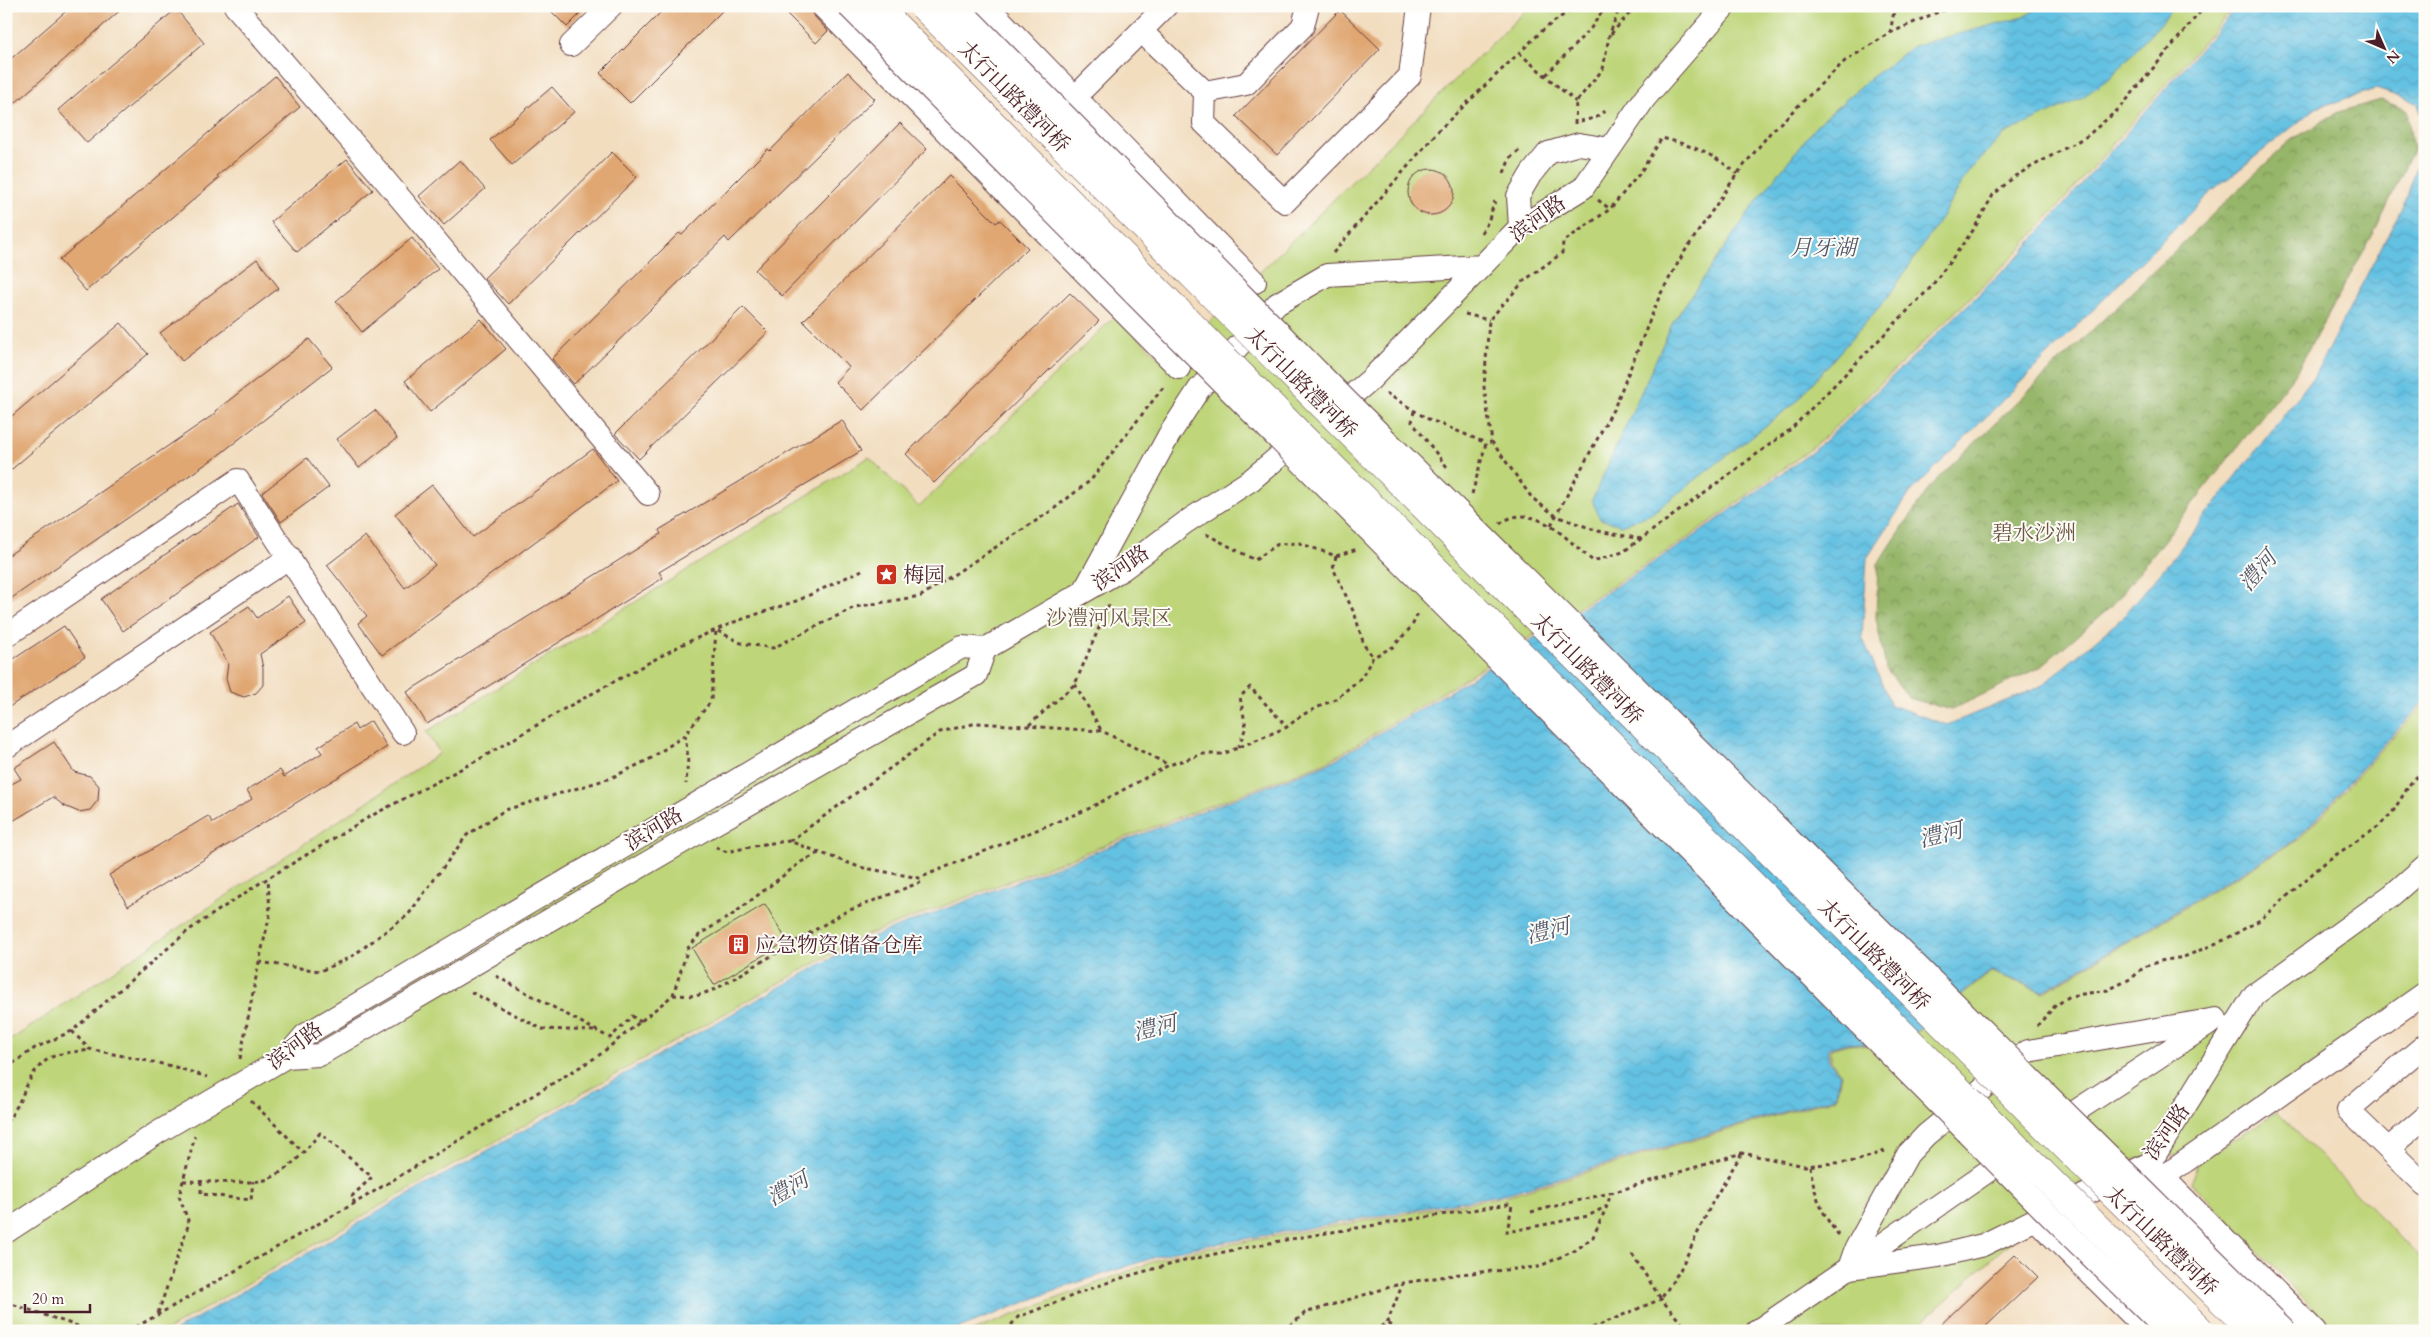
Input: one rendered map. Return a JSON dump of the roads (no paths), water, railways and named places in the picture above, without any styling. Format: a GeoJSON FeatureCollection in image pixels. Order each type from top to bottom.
{"type":"FeatureCollection","features":[{"type":"Feature","properties":{"kind":"main road","name":"太行山路澧河桥"},"geometry":{"type":"LineString","coordinates":[[876,6],[1296,443],[2008,1157],[2201,1331]]}},
{"type":"Feature","properties":{"kind":"main road","name":"太行山路澧河桥"},"geometry":{"type":"LineString","coordinates":[[923,6],[1338,406],[2058,1123],[2253,1331]]}},
{"type":"Feature","properties":{"kind":"street"},"geometry":{"type":"LineString","coordinates":[[235,6],[380,174],[648,494]]}},
{"type":"Feature","properties":{"kind":"street"},"geometry":{"type":"LineString","coordinates":[[571,45],[612,6]]}},
{"type":"Feature","properties":{"kind":"street"},"geometry":{"type":"LineString","coordinates":[[822,6],[1179,368]]}},
{"type":"Feature","properties":{"kind":"street","name":"太行山路澧河桥"},"geometry":{"type":"LineString","coordinates":[[848,6],[1296,443]]}},
{"type":"Feature","properties":{"kind":"street","name":"太行山路澧河桥"},"geometry":{"type":"LineString","coordinates":[[957,6],[1338,406]]}},
{"type":"Feature","properties":{"kind":"street"},"geometry":{"type":"LineString","coordinates":[[987,6],[1255,282]]}},
{"type":"Feature","properties":{"kind":"street"},"geometry":{"type":"LineString","coordinates":[[1075,97],[1166,6]]}},
{"type":"Feature","properties":{"kind":"street"},"geometry":{"type":"LineString","coordinates":[[1205,92],[1246,84],[1303,26],[1308,6]]}},
{"type":"Feature","properties":{"kind":"street"},"geometry":{"type":"LineString","coordinates":[[1142,31],[1205,92],[1204,123],[1285,202],[1410,76],[1419,6]]}},
{"type":"Feature","properties":{"kind":"street","name":"滨河路"},"geometry":{"type":"LineString","coordinates":[[1338,406],[1370,380],[1520,227],[1583,188],[1645,98],[1725,6]]}},
{"type":"Feature","properties":{"kind":"street"},"geometry":{"type":"LineString","coordinates":[[1520,227],[1518,196],[1530,174],[1548,153],[1579,144],[1610,149]]}},
{"type":"Feature","properties":{"kind":"street"},"geometry":{"type":"LineString","coordinates":[[1083,593],[1169,435],[1199,389],[1278,304],[1327,275],[1482,266]]}},
{"type":"Feature","properties":{"kind":"street","name":"滨河路"},"geometry":{"type":"LineString","coordinates":[[6,1232],[156,1134],[286,1057],[305,1034],[962,646],[985,649],[1123,569],[1186,522],[1251,480],[1296,443]]}},
{"type":"Feature","properties":{"kind":"street"},"geometry":{"type":"LineString","coordinates":[[6,636],[238,480],[403,733]]}},
{"type":"Feature","properties":{"kind":"street"},"geometry":{"type":"LineString","coordinates":[[6,747],[290,557]]}},
{"type":"Feature","properties":{"kind":"street"},"geometry":{"type":"LineString","coordinates":[[286,1057],[320,1055],[703,830],[976,675],[985,649]]}},
{"type":"Feature","properties":{"kind":"street"},"geometry":{"type":"LineString","coordinates":[[694,805],[703,830]]}},
{"type":"Feature","properties":{"kind":"street","name":"滨河路"},"geometry":{"type":"LineString","coordinates":[[1757,1331],[1853,1258],[1938,1256],[1984,1245],[2041,1216],[2156,1170],[2254,995],[2392,895],[2425,866]]}},
{"type":"Feature","properties":{"kind":"street"},"geometry":{"type":"LineString","coordinates":[[462,942],[474,964]]}},
{"type":"Feature","properties":{"kind":"street"},"geometry":{"type":"LineString","coordinates":[[2315,1331],[2156,1170],[2425,993]]}},
{"type":"Feature","properties":{"kind":"street"},"geometry":{"type":"LineString","coordinates":[[2058,1123],[2254,995]]}},
{"type":"Feature","properties":{"kind":"street"},"geometry":{"type":"LineString","coordinates":[[1853,1258],[1908,1154],[1926,1135],[2028,1051],[2216,1020]]}},
{"type":"Feature","properties":{"kind":"street"},"geometry":{"type":"LineString","coordinates":[[2425,1045],[2348,1110],[2425,1185]]}},
{"type":"Feature","properties":{"kind":"street"},"geometry":{"type":"LineString","coordinates":[[2388,1149],[2425,1117]]}},
{"type":"Feature","properties":{"kind":"street","name":"太行山路澧河桥"},"geometry":{"type":"LineString","coordinates":[[2058,1123],[2286,1331]]}},
{"type":"Feature","properties":{"kind":"street"},"geometry":{"type":"LineString","coordinates":[[1853,1258],[2008,1157]]}},
{"type":"Feature","properties":{"kind":"street","name":"太行山路澧河桥"},"geometry":{"type":"LineString","coordinates":[[2008,1157],[2041,1216],[2167,1331]]}},
{"type":"Feature","properties":{"kind":"street"},"geometry":{"type":"LineString","coordinates":[[2041,1216],[2148,1331]]}},
{"type":"Feature","properties":{"kind":"water","name":"月牙湖"},"geometry":{"type":"Polygon","coordinates":[[[2042,6],[2173,6],[2162,22],[2111,77],[2080,99],[2004,134],[1969,171],[1938,223],[1888,297],[1794,404],[1651,514],[1621,525],[1600,519],[1592,500],[1673,322],[1758,199],[1817,125],[1867,81],[1913,46],[2023,17],[2042,6]]]}},
{"type":"Feature","properties":{"kind":"water","name":"澧河"},"geometry":{"type":"Polygon","coordinates":[[[2238,6],[2425,6],[2425,130],[2418,103],[2376,89],[2316,108],[2210,193],[1910,493],[1867,558],[1862,637],[1891,705],[1947,725],[2040,687],[2121,619],[2176,554],[2314,376],[2406,200],[2425,141],[2425,700],[2297,839],[2043,991],[1991,971],[1896,1047],[1847,1043],[1829,1048],[1829,1061],[1840,1074],[1835,1097],[1505,1194],[1174,1251],[1064,1287],[951,1331],[174,1331],[383,1209],[866,939],[1331,762],[1457,687],[1692,538],[1816,449],[2017,258],[2238,6]]]}},
{"type":"Feature","properties":{"kind":"place","name":"梅园"},"geometry":{"type":"Point","coordinates":[887,575]}},
{"type":"Feature","properties":{"kind":"place","name":"应急物资储备仓库"},"geometry":{"type":"Point","coordinates":[739,945]}},
{"type":"Feature","properties":{"kind":"park label","name":"碧水沙洲"},"geometry":{"type":"Point","coordinates":[2034,533]}},
{"type":"Feature","properties":{"kind":"park label","name":"沙澧河风景区"},"geometry":{"type":"Point","coordinates":[1109,618]}}]}
